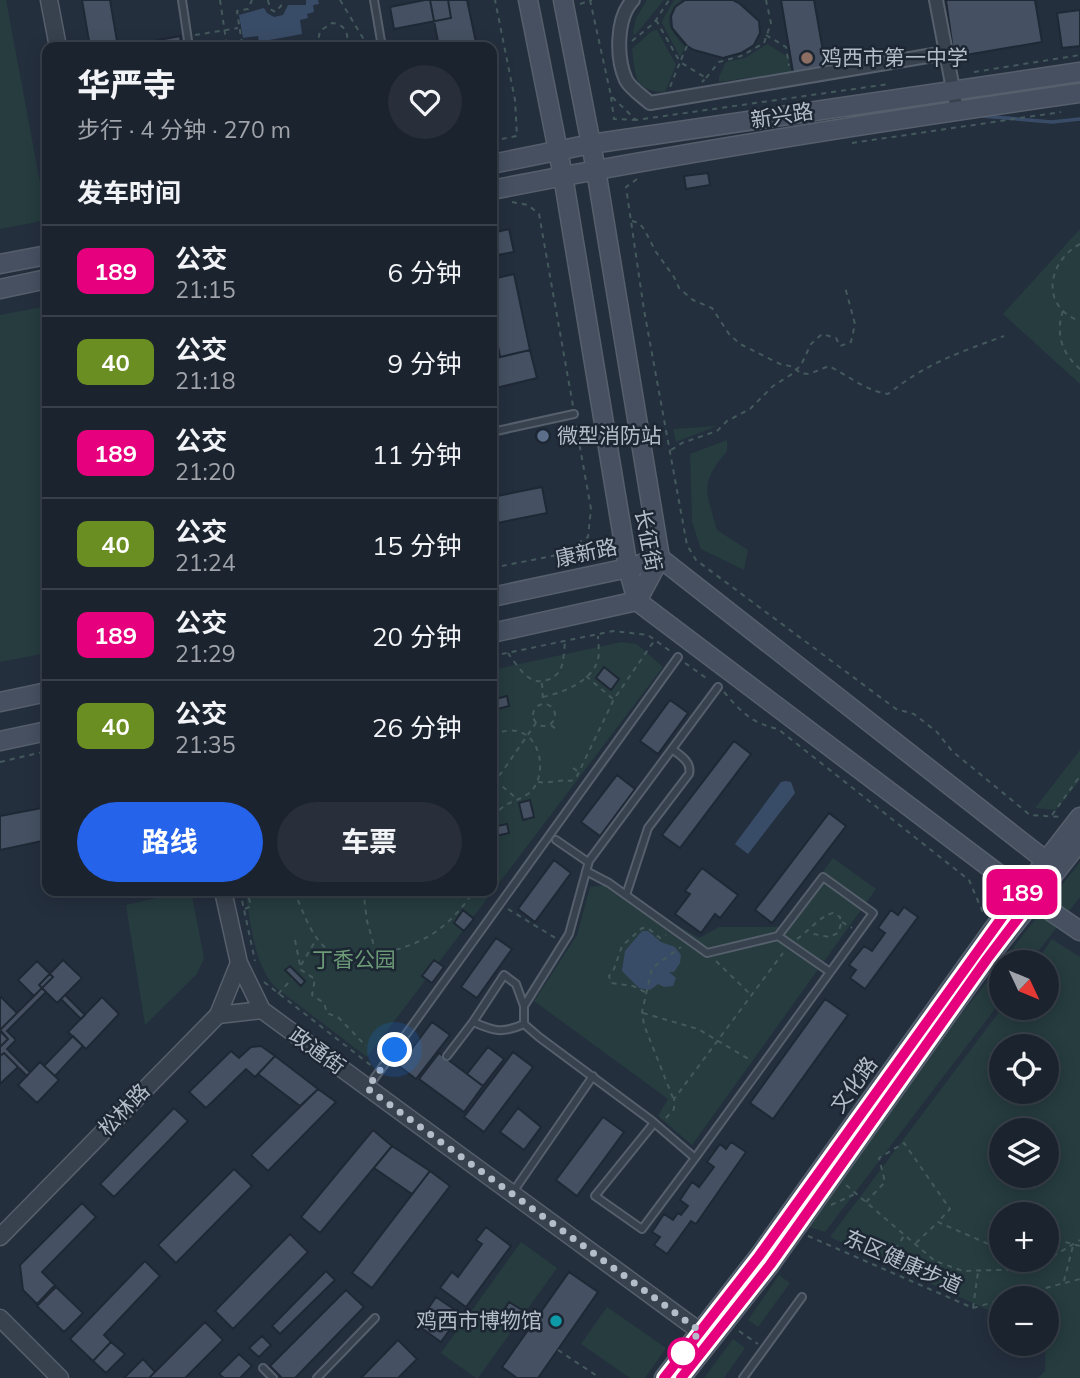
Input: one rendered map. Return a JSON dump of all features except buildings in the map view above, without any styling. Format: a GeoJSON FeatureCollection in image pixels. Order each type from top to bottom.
{"type":"FeatureCollection","features":[{"type":"Feature","properties":{"kind":"main road","name":"长征街"},"geometry":{"type":"LineString","coordinates":[[528,0],[563,176],[628,568],[637,601],[1027,898],[1080,930]]}},
{"type":"Feature","properties":{"kind":"main road","name":"长征街"},"geometry":{"type":"LineString","coordinates":[[563,0],[596,170],[660,558],[1045,860]]}},
{"type":"Feature","properties":{"kind":"main road","name":"新兴路"},"geometry":{"type":"LineString","coordinates":[[497,163],[591,144],[1080,72]]}},
{"type":"Feature","properties":{"kind":"main road","name":"新兴路"},"geometry":{"type":"LineString","coordinates":[[497,189],[957,110],[1080,93]]}},
{"type":"Feature","properties":{"kind":"main road"},"geometry":{"type":"LineString","coordinates":[[0,264],[42,256]]}},
{"type":"Feature","properties":{"kind":"main road"},"geometry":{"type":"LineString","coordinates":[[0,289],[42,280]]}},
{"type":"Feature","properties":{"kind":"main road","name":"康新路"},"geometry":{"type":"LineString","coordinates":[[497,596],[628,568],[660,558]]}},
{"type":"Feature","properties":{"kind":"main road"},"geometry":{"type":"LineString","coordinates":[[497,632],[637,601],[660,558]]}},
{"type":"Feature","properties":{"kind":"main road"},"geometry":{"type":"LineString","coordinates":[[0,702],[42,693]]}},
{"type":"Feature","properties":{"kind":"main road"},"geometry":{"type":"LineString","coordinates":[[0,741],[42,732]]}},
{"type":"Feature","properties":{"kind":"main road","name":"文化路"},"geometry":{"type":"LineString","coordinates":[[664,1378],[706,1336],[794,1230],[1027,898],[1045,860],[1080,818]]}},
{"type":"Feature","properties":{"kind":"main road","name":"文化路"},"geometry":{"type":"LineString","coordinates":[[681,1378],[759,1256],[991,932],[1080,841]]}},
{"type":"Feature","properties":{"kind":"street"},"geometry":{"type":"LineString","coordinates":[[49,0],[57,42]]}},
{"type":"Feature","properties":{"kind":"street"},"geometry":{"type":"LineString","coordinates":[[633,0],[626,7],[620,28],[621,62],[626,82],[650,103],[945,53]]}},
{"type":"Feature","properties":{"kind":"street"},"geometry":{"type":"LineString","coordinates":[[936,0],[957,110]]}},
{"type":"Feature","properties":{"kind":"street","name":"政通街"},"geometry":{"type":"LineString","coordinates":[[224,896],[239,963],[262,1010],[706,1336]]}},
{"type":"Feature","properties":{"kind":"street"},"geometry":{"type":"LineString","coordinates":[[239,963],[218,1015],[262,1010]]}},
{"type":"Feature","properties":{"kind":"street","name":"松林路"},"geometry":{"type":"LineString","coordinates":[[0,1237],[218,1015]]}},
{"type":"Feature","properties":{"kind":"street"},"geometry":{"type":"LineString","coordinates":[[0,1318],[60,1378]]}},
{"type":"Feature","properties":{"kind":"lane"},"geometry":{"type":"LineString","coordinates":[[182,0],[188,42]]}},
{"type":"Feature","properties":{"kind":"lane"},"geometry":{"type":"LineString","coordinates":[[374,0],[381,42]]}},
{"type":"Feature","properties":{"kind":"lane"},"geometry":{"type":"LineString","coordinates":[[497,431],[574,414]]}},
{"type":"Feature","properties":{"kind":"lane"},"geometry":{"type":"LineString","coordinates":[[367,1088],[678,657]]}},
{"type":"Feature","properties":{"kind":"lane"},"geometry":{"type":"LineString","coordinates":[[524,1006],[569,934],[588,862],[718,687]]}},
{"type":"Feature","properties":{"kind":"lane"},"geometry":{"type":"LineString","coordinates":[[626,895],[648,828],[690,769],[688,762],[672,749]]}},
{"type":"Feature","properties":{"kind":"lane"},"geometry":{"type":"LineString","coordinates":[[556,840],[588,862]]}},
{"type":"Feature","properties":{"kind":"lane"},"geometry":{"type":"LineString","coordinates":[[586,872],[626,895],[707,953],[778,936],[823,877],[873,913],[642,1229],[596,1196],[654,1123]]}},
{"type":"Feature","properties":{"kind":"lane"},"geometry":{"type":"LineString","coordinates":[[778,936],[830,972]]}},
{"type":"Feature","properties":{"kind":"lane"},"geometry":{"type":"LineString","coordinates":[[447,1056],[504,975],[516,984],[524,1006],[524,1024]]}},
{"type":"Feature","properties":{"kind":"lane"},"geometry":{"type":"LineString","coordinates":[[472,1021],[494,1031],[510,1030],[524,1024]]}},
{"type":"Feature","properties":{"kind":"lane"},"geometry":{"type":"LineString","coordinates":[[524,1024],[654,1123],[695,1158]]}},
{"type":"Feature","properties":{"kind":"lane"},"geometry":{"type":"LineString","coordinates":[[512,1194],[593,1076]]}},
{"type":"Feature","properties":{"kind":"lane"},"geometry":{"type":"LineString","coordinates":[[743,1378],[802,1297]]}},
{"type":"Feature","properties":{"kind":"lane"},"geometry":{"type":"LineString","coordinates":[[317,1378],[375,1318]]}},
{"type":"Feature","properties":{"kind":"lane"},"geometry":{"type":"LineString","coordinates":[[263,1368],[273,1378]]}},
{"type":"Feature","properties":{"kind":"path"},"geometry":{"type":"LineString","coordinates":[[220,0],[226,42]]}},
{"type":"Feature","properties":{"kind":"path"},"geometry":{"type":"LineString","coordinates":[[242,42],[237,11],[248,9],[253,0]]}},
{"type":"Feature","properties":{"kind":"path"},"geometry":{"type":"LineString","coordinates":[[268,0],[270,9],[275,12],[281,6],[280,0]]}},
{"type":"Feature","properties":{"kind":"path"},"geometry":{"type":"LineString","coordinates":[[340,0],[366,42]]}},
{"type":"Feature","properties":{"kind":"path"},"geometry":{"type":"LineString","coordinates":[[495,0],[515,100],[517,136],[497,140]]}},
{"type":"Feature","properties":{"kind":"path"},"geometry":{"type":"LineString","coordinates":[[630,31],[628,44],[656,20],[669,0]]}},
{"type":"Feature","properties":{"kind":"path"},"geometry":{"type":"LineString","coordinates":[[712,84],[699,86],[719,62],[741,56],[764,43],[771,23],[766,0]]}},
{"type":"Feature","properties":{"kind":"path"},"geometry":{"type":"LineString","coordinates":[[656,20],[680,62],[706,78]]}},
{"type":"Feature","properties":{"kind":"path"},"geometry":{"type":"LineString","coordinates":[[318,42],[320,32],[331,23],[345,29],[347,42]]}},
{"type":"Feature","properties":{"kind":"path"},"geometry":{"type":"LineString","coordinates":[[187,37],[239,28]]}},
{"type":"Feature","properties":{"kind":"path"},"geometry":{"type":"LineString","coordinates":[[766,35],[786,47],[790,74]]}},
{"type":"Feature","properties":{"kind":"path"},"geometry":{"type":"LineString","coordinates":[[667,94],[687,46]]}},
{"type":"Feature","properties":{"kind":"path"},"geometry":{"type":"LineString","coordinates":[[611,96],[614,119],[636,120]]}},
{"type":"Feature","properties":{"kind":"path"},"geometry":{"type":"LineString","coordinates":[[852,143],[1067,111]]}},
{"type":"Feature","properties":{"kind":"path"},"geometry":{"type":"LineString","coordinates":[[638,178],[626,187],[631,221],[687,545],[696,560],[896,709],[914,714],[937,732],[952,751],[1030,815],[1080,818]]}},
{"type":"Feature","properties":{"kind":"path"},"geometry":{"type":"LineString","coordinates":[[497,567],[557,555],[588,537],[591,509],[539,214],[528,205],[511,202]]}},
{"type":"Feature","properties":{"kind":"path"},"geometry":{"type":"LineString","coordinates":[[631,221],[639,223],[644,229],[679,288],[693,300],[712,308],[729,334],[740,344],[800,373],[809,374],[829,366],[854,378],[872,392],[888,394],[942,358],[1004,336]]}},
{"type":"Feature","properties":{"kind":"path"},"geometry":{"type":"LineString","coordinates":[[1080,244],[1068,250],[1059,260],[1054,272],[1053,286],[1056,299],[1063,310],[1080,321]]}},
{"type":"Feature","properties":{"kind":"path"},"geometry":{"type":"LineString","coordinates":[[670,450],[717,431],[727,421],[750,409],[796,370],[811,344],[822,334],[836,338],[840,346],[851,342],[855,324],[845,287]]}},
{"type":"Feature","properties":{"kind":"path"},"geometry":{"type":"LineString","coordinates":[[1063,310],[1059,337],[1066,355],[1080,369]]}},
{"type":"Feature","properties":{"kind":"path"},"geometry":{"type":"LineString","coordinates":[[497,655],[613,631],[648,635],[718,687],[758,724],[778,729],[969,880],[991,932]]}},
{"type":"Feature","properties":{"kind":"path"},"geometry":{"type":"LineString","coordinates":[[543,697],[568,690],[597,664],[597,634]]}},
{"type":"Feature","properties":{"kind":"path"},"geometry":{"type":"LineString","coordinates":[[538,782],[560,779],[571,781],[580,773],[614,699],[654,640]]}},
{"type":"Feature","properties":{"kind":"path"},"geometry":{"type":"LineString","coordinates":[[508,653],[524,674],[533,681],[542,682],[554,677],[561,670],[565,641]]}},
{"type":"Feature","properties":{"kind":"path"},"geometry":{"type":"LineString","coordinates":[[586,676],[614,699]]}},
{"type":"Feature","properties":{"kind":"path"},"geometry":{"type":"LineString","coordinates":[[542,682],[544,704]]}},
{"type":"Feature","properties":{"kind":"path"},"geometry":{"type":"LineString","coordinates":[[550,705],[554,711],[550,724],[543,726],[536,723],[533,712],[537,706],[550,705]]}},
{"type":"Feature","properties":{"kind":"path"},"geometry":{"type":"LineString","coordinates":[[497,776],[536,723]]}},
{"type":"Feature","properties":{"kind":"path"},"geometry":{"type":"LineString","coordinates":[[550,724],[557,730]]}},
{"type":"Feature","properties":{"kind":"path"},"geometry":{"type":"LineString","coordinates":[[497,732],[512,730],[527,735],[535,743],[540,767],[538,782],[529,794],[497,812]]}},
{"type":"Feature","properties":{"kind":"path"},"geometry":{"type":"LineString","coordinates":[[0,762],[42,752]]}},
{"type":"Feature","properties":{"kind":"path"},"geometry":{"type":"LineString","coordinates":[[573,768],[580,773]]}},
{"type":"Feature","properties":{"kind":"path"},"geometry":{"type":"LineString","coordinates":[[1051,817],[1080,776]]}},
{"type":"Feature","properties":{"kind":"path"},"geometry":{"type":"LineString","coordinates":[[497,784],[518,799]]}},
{"type":"Feature","properties":{"kind":"path"},"geometry":{"type":"LineString","coordinates":[[241,896],[256,965]]}},
{"type":"Feature","properties":{"kind":"path"},"geometry":{"type":"LineString","coordinates":[[244,909],[251,906],[248,896]]}},
{"type":"Feature","properties":{"kind":"path"},"geometry":{"type":"LineString","coordinates":[[296,896],[317,939],[331,953],[353,960],[417,943],[439,931],[470,896]]}},
{"type":"Feature","properties":{"kind":"path"},"geometry":{"type":"LineString","coordinates":[[363,896],[366,921],[376,955]]}},
{"type":"Feature","properties":{"kind":"path"},"geometry":{"type":"LineString","coordinates":[[500,904],[564,943]]}},
{"type":"Feature","properties":{"kind":"path"},"geometry":{"type":"LineString","coordinates":[[674,1099],[790,944],[812,929],[824,915],[833,912],[841,921],[859,932]]}},
{"type":"Feature","properties":{"kind":"path"},"geometry":{"type":"LineString","coordinates":[[812,929],[814,934],[830,937],[838,933],[841,921]]}},
{"type":"Feature","properties":{"kind":"path"},"geometry":{"type":"LineString","coordinates":[[646,993],[633,986],[611,983],[609,976],[622,946],[642,928],[649,929],[660,938],[667,935],[672,927]]}},
{"type":"Feature","properties":{"kind":"path"},"geometry":{"type":"LineString","coordinates":[[300,967],[317,939]]}},
{"type":"Feature","properties":{"kind":"path"},"geometry":{"type":"LineString","coordinates":[[295,940],[301,970],[315,979],[312,995],[324,1003],[327,1013],[339,1018],[366,1046]]}},
{"type":"Feature","properties":{"kind":"path"},"geometry":{"type":"LineString","coordinates":[[654,1123],[661,1124],[674,1109],[674,1099],[644,1025],[642,1012],[652,968],[678,949]]}},
{"type":"Feature","properties":{"kind":"path"},"geometry":{"type":"LineString","coordinates":[[707,953],[751,995]]}},
{"type":"Feature","properties":{"kind":"path"},"geometry":{"type":"LineString","coordinates":[[278,994],[292,979]]}},
{"type":"Feature","properties":{"kind":"path"},"geometry":{"type":"LineString","coordinates":[[264,981],[379,1072]]}},
{"type":"Feature","properties":{"kind":"path"},"geometry":{"type":"LineString","coordinates":[[642,1012],[698,1029],[761,1066]]}},
{"type":"Feature","properties":{"kind":"path"},"geometry":{"type":"LineString","coordinates":[[866,1202],[885,1182],[879,1158],[904,1143],[950,1209],[915,1244]]}},
{"type":"Feature","properties":{"kind":"path"},"geometry":{"type":"LineString","coordinates":[[834,1175],[934,1261],[963,1271],[1032,1269],[1080,1240]]}},
{"type":"Feature","properties":{"kind":"path"},"geometry":{"type":"LineString","coordinates":[[938,1222],[989,1244]]}},
{"type":"Feature","properties":{"kind":"path","name":"东区健康步道"},"geometry":{"type":"LineString","coordinates":[[794,1230],[974,1308],[989,1304]]}},
{"type":"Feature","properties":{"kind":"path"},"geometry":{"type":"LineString","coordinates":[[883,1268],[904,1235]]}},
{"type":"Feature","properties":{"kind":"path"},"geometry":{"type":"LineString","coordinates":[[1059,1241],[1080,1246]]}},
{"type":"Feature","properties":{"kind":"path"},"geometry":{"type":"LineString","coordinates":[[1063,1283],[1073,1245]]}},
{"type":"Feature","properties":{"kind":"path"},"geometry":{"type":"LineString","coordinates":[[974,1308],[978,1271]]}},
{"type":"Feature","properties":{"kind":"path"},"geometry":{"type":"LineString","coordinates":[[1052,1286],[1080,1279]]}},
{"type":"Feature","properties":{"kind":"path"},"geometry":{"type":"LineString","coordinates":[[737,1330],[764,1349]]}},
{"type":"Feature","properties":{"kind":"path"},"geometry":{"type":"LineString","coordinates":[[558,1350],[600,1378]]}},
{"type":"Feature","properties":{"kind":"green space"},"geometry":{"type":"Polygon","coordinates":[[[0,0],[6,0],[42,193],[42,221],[0,229],[0,0]]]}},
{"type":"Feature","properties":{"kind":"green space"},"geometry":{"type":"Polygon","coordinates":[[[647,0],[664,0],[635,35],[633,33],[636,18],[647,0]]]}},
{"type":"Feature","properties":{"kind":"green space"},"geometry":{"type":"Polygon","coordinates":[[[674,0],[682,0],[671,12],[670,18],[671,29],[685,47],[680,57],[662,23],[674,0]]]}},
{"type":"Feature","properties":{"kind":"green space"},"geometry":{"type":"Polygon","coordinates":[[[657,30],[676,65],[665,92],[646,89],[641,85],[634,67],[632,49],[652,31],[657,30]]]}},
{"type":"Feature","properties":{"kind":"green space"},"geometry":{"type":"Polygon","coordinates":[[[767,44],[790,58],[788,66],[792,73],[719,82],[726,62],[745,58],[767,44]]]}},
{"type":"Feature","properties":{"kind":"green space"},"geometry":{"type":"Polygon","coordinates":[[[1080,229],[1080,384],[1003,314],[1080,229]]]}},
{"type":"Feature","properties":{"kind":"green space"},"geometry":{"type":"Polygon","coordinates":[[[42,307],[42,654],[0,662],[0,315],[42,307]]]}},
{"type":"Feature","properties":{"kind":"green space"},"geometry":{"type":"Polygon","coordinates":[[[717,426],[676,442],[673,429],[717,426]]]}},
{"type":"Feature","properties":{"kind":"green space"},"geometry":{"type":"Polygon","coordinates":[[[727,440],[727,451],[709,480],[708,497],[717,530],[748,550],[744,570],[701,549],[692,522],[690,454],[727,440]]]}},
{"type":"Feature","properties":{"kind":"green space","name":"丁香公园"},"geometry":{"type":"Polygon","coordinates":[[[621,642],[637,644],[663,667],[497,886],[497,669],[621,642]]]}},
{"type":"Feature","properties":{"kind":"green space"},"geometry":{"type":"Polygon","coordinates":[[[1080,750],[1080,780],[1056,810],[1035,808],[1080,750]]]}},
{"type":"Feature","properties":{"kind":"green space"},"geometry":{"type":"Polygon","coordinates":[[[833,858],[876,889],[692,1145],[658,1116],[668,1099],[534,1001],[577,935],[590,887],[606,885],[699,938],[719,927],[782,927],[833,858]]]}},
{"type":"Feature","properties":{"kind":"green space"},"geometry":{"type":"Polygon","coordinates":[[[1080,862],[1080,897],[1039,950],[1011,950],[1080,862]]]}},
{"type":"Feature","properties":{"kind":"green space"},"geometry":{"type":"Polygon","coordinates":[[[165,896],[192,896],[204,958],[197,974],[145,1025],[126,905],[165,896]]]}},
{"type":"Feature","properties":{"kind":"green space","name":"丁香公园"},"geometry":{"type":"Polygon","coordinates":[[[246,896],[489,896],[367,1057],[275,987],[257,954],[246,896]]]}},
{"type":"Feature","properties":{"kind":"green space"},"geometry":{"type":"Polygon","coordinates":[[[1052,939],[1080,957],[1080,1378],[1038,1378],[1045,1371],[1045,1356],[1059,1356],[1059,1286],[989,1286],[989,1310],[830,1237],[993,1020],[1059,1020],[1059,950],[1044,950],[1052,939]]]}},
{"type":"Feature","properties":{"kind":"green space"},"geometry":{"type":"Polygon","coordinates":[[[989,979],[989,1017],[825,1232],[809,1227],[989,979]]]}},
{"type":"Feature","properties":{"kind":"green space"},"geometry":{"type":"Polygon","coordinates":[[[521,1242],[557,1268],[476,1378],[441,1353],[521,1242]]]}},
{"type":"Feature","properties":{"kind":"green space"},"geometry":{"type":"Polygon","coordinates":[[[779,1275],[790,1283],[758,1327],[748,1320],[779,1275]]]}},
{"type":"Feature","properties":{"kind":"green space"},"geometry":{"type":"Polygon","coordinates":[[[607,1307],[666,1348],[645,1378],[630,1378],[581,1344],[607,1307]]]}},
{"type":"Feature","properties":{"kind":"green space"},"geometry":{"type":"Polygon","coordinates":[[[733,1339],[745,1348],[724,1378],[704,1378],[733,1339]]]}},
{"type":"Feature","properties":{"kind":"water"},"geometry":{"type":"Polygon","coordinates":[[[306,0],[318,0],[319,4],[313,5],[314,12],[307,14],[308,18],[300,20],[302,34],[259,42],[258,36],[243,38],[239,15],[264,8],[274,17],[283,15],[288,5],[306,5],[306,0]]]}},
{"type":"Feature","properties":{"kind":"water"},"geometry":{"type":"Polygon","coordinates":[[[781,782],[791,782],[795,793],[748,854],[735,844],[781,782]]]}},
{"type":"Feature","properties":{"kind":"water"},"geometry":{"type":"Polygon","coordinates":[[[642,931],[648,931],[661,942],[675,947],[681,955],[680,963],[674,972],[669,972],[676,978],[673,986],[664,987],[658,984],[650,990],[639,988],[622,971],[625,951],[642,931]]]}},
{"type":"Feature","properties":{"kind":"waterway"},"geometry":{"type":"LineString","coordinates":[[982,116],[1052,122],[1080,119]]}},
{"type":"Feature","properties":{"kind":"bus line","name":"189"},"geometry":{"type":"LineString","coordinates":[[664,1378],[759,1256],[1021,891],[1032,900],[987,959],[770,1265],[681,1378]]}},
{"type":"Feature","properties":{"kind":"place","name":"鸡西市第一中学"},"geometry":{"type":"Point","coordinates":[807,58]}},
{"type":"Feature","properties":{"kind":"place","name":"微型消防站"},"geometry":{"type":"Point","coordinates":[543,436]}},
{"type":"Feature","properties":{"kind":"place","name":"鸡西市博物馆"},"geometry":{"type":"Point","coordinates":[556,1321]}},
{"type":"Feature","properties":{"kind":"route"},"geometry":{"type":"LineString","coordinates":[[395,1050],[367,1088],[700,1331],[683,1353]]}}]}
